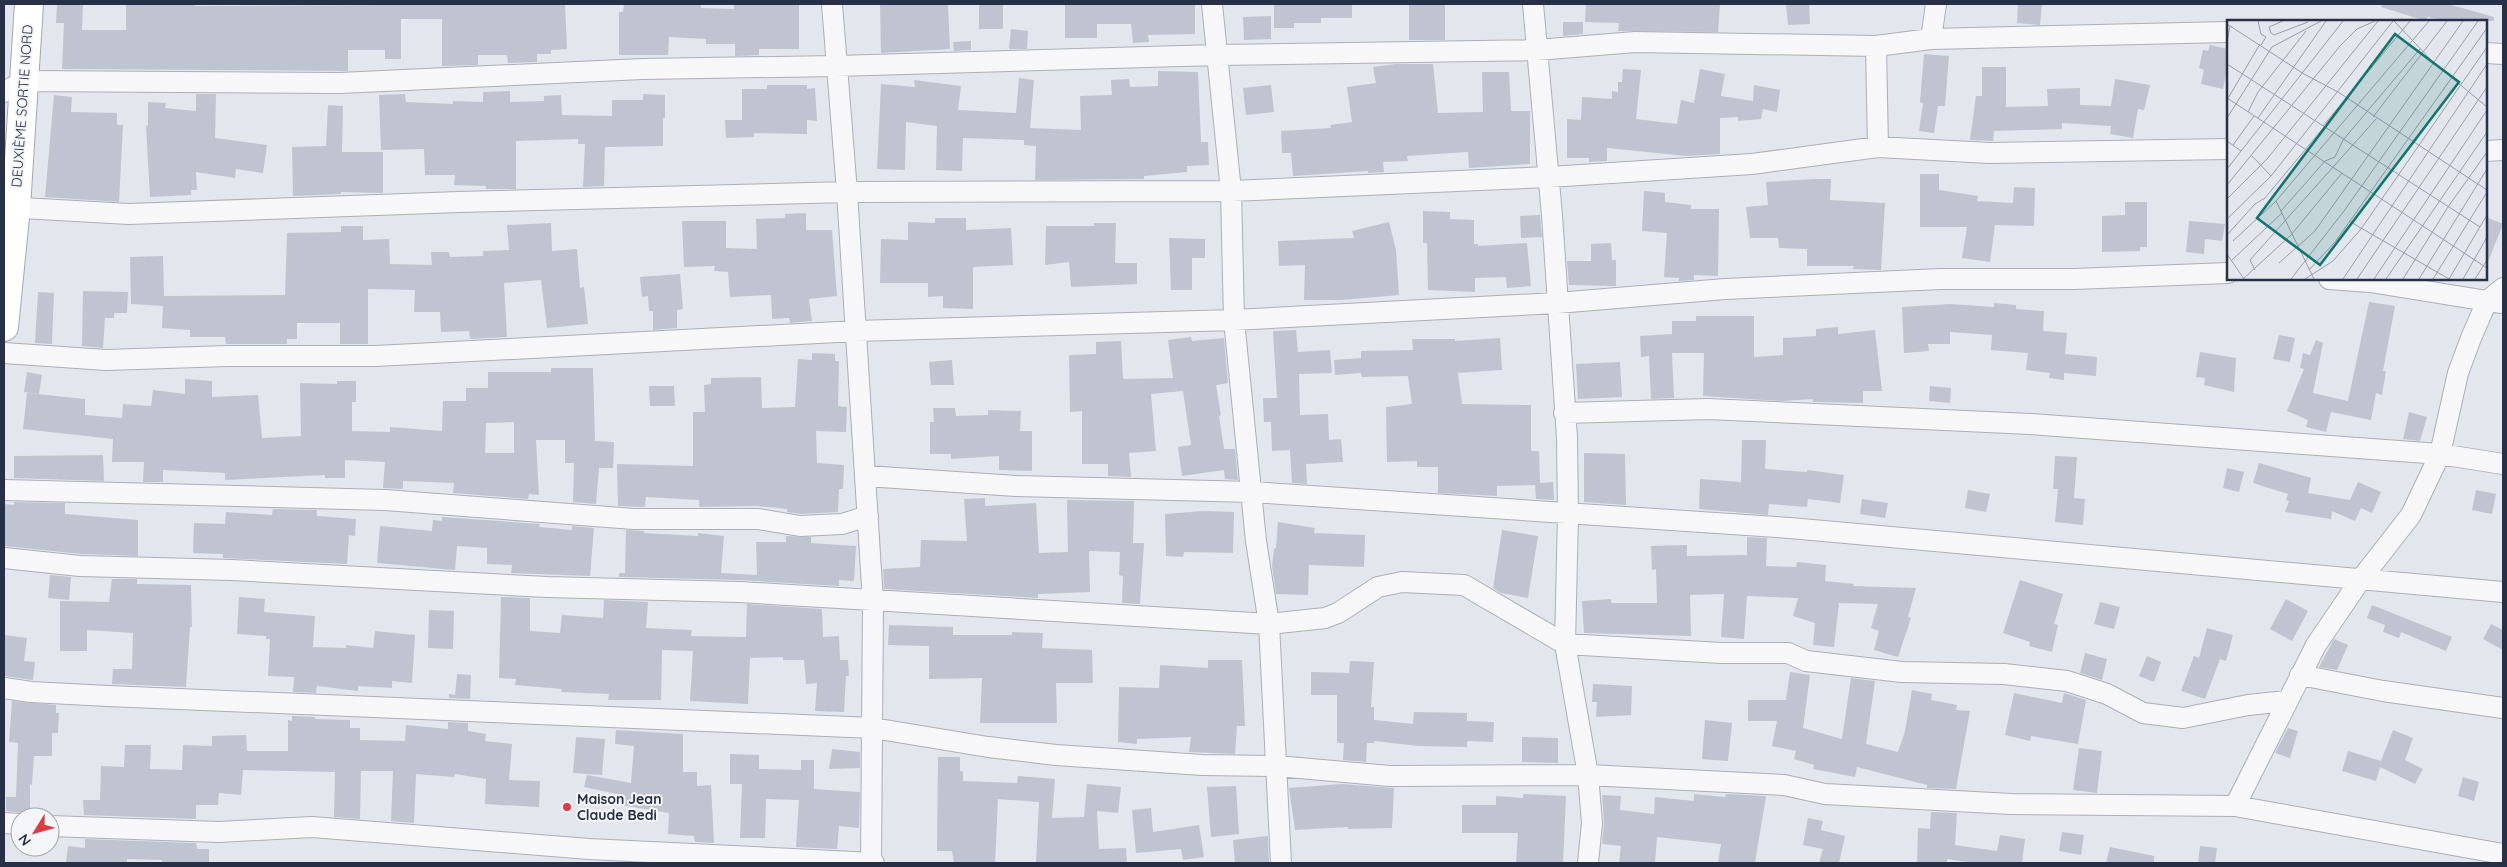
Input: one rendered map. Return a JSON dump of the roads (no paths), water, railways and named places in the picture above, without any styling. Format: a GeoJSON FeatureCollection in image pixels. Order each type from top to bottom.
{"type":"FeatureCollection","features":[{"type":"Feature","properties":{"kind":"main road","name":"DEUXIÈME SORTIE NORD"},"geometry":{"type":"LineString","coordinates":[[4,327],[14,86],[29,4]]}},
{"type":"Feature","properties":{"kind":"street"},"geometry":{"type":"LineString","coordinates":[[60,826],[219,832],[312,827],[589,849],[872,863],[873,602],[847,192],[832,4]]}},
{"type":"Feature","properties":{"kind":"street"},"geometry":{"type":"LineString","coordinates":[[1212,4],[1231,191],[1234,320],[1256,541],[1268,624],[1278,766],[1281,863]]}},
{"type":"Feature","properties":{"kind":"street"},"geometry":{"type":"LineString","coordinates":[[1533,4],[1549,177],[1564,413],[1568,514],[1565,644],[1588,775],[1592,824],[1588,863]]}},
{"type":"Feature","properties":{"kind":"street"},"geometry":{"type":"LineString","coordinates":[[1932,39],[1936,4]]}},
{"type":"Feature","properties":{"kind":"street"},"geometry":{"type":"LineString","coordinates":[[14,86],[340,84],[642,69],[836,66],[1217,54],[1537,50],[1634,42],[1876,46],[1932,39],[2227,32]]}},
{"type":"Feature","properties":{"kind":"street"},"geometry":{"type":"LineString","coordinates":[[1876,46],[1878,148]]}},
{"type":"Feature","properties":{"kind":"street"},"geometry":{"type":"LineString","coordinates":[[2487,53],[2503,54]]}},
{"type":"Feature","properties":{"kind":"street"},"geometry":{"type":"LineString","coordinates":[[10,207],[129,214],[459,202],[847,192],[1231,191],[1549,177],[1752,164],[1878,148],[1989,153],[2227,149]]}},
{"type":"Feature","properties":{"kind":"street"},"geometry":{"type":"LineString","coordinates":[[2487,151],[2503,150]]}},
{"type":"Feature","properties":{"kind":"street"},"geometry":{"type":"LineString","coordinates":[[4,353],[106,360],[228,356],[376,356],[856,331],[1234,320],[1558,303],[1725,289],[1912,281],[2074,279],[2227,273]]}},
{"type":"Feature","properties":{"kind":"street"},"geometry":{"type":"LineString","coordinates":[[2343,280],[2370,282],[2495,302]]}},
{"type":"Feature","properties":{"kind":"street"},"geometry":{"type":"LineString","coordinates":[[2235,806],[2316,645],[2361,580],[2411,515],[2440,454],[2458,373],[2503,288]]}},
{"type":"Feature","properties":{"kind":"street"},"geometry":{"type":"LineString","coordinates":[[1564,413],[1708,409],[2020,423],[2440,454],[2503,464]]}},
{"type":"Feature","properties":{"kind":"street"},"geometry":{"type":"LineString","coordinates":[[866,476],[1016,486],[1252,492],[1790,528],[2503,592]]}},
{"type":"Feature","properties":{"kind":"street"},"geometry":{"type":"LineString","coordinates":[[4,490],[386,500],[634,519],[758,520],[800,526],[842,524],[868,516]]}},
{"type":"Feature","properties":{"kind":"street"},"geometry":{"type":"LineString","coordinates":[[4,558],[80,566],[232,570],[528,586],[739,592],[873,602],[1268,624],[1325,618],[1338,613],[1378,587],[1402,582],[1464,585],[1565,644],[1721,653],[1788,653],[1806,660],[1902,672],[2004,674],[2067,681],[2107,694],[2143,713],[2184,718],[2248,705],[2287,702]]}},
{"type":"Feature","properties":{"kind":"street"},"geometry":{"type":"LineString","coordinates":[[2300,675],[2503,708]]}},
{"type":"Feature","properties":{"kind":"street"},"geometry":{"type":"LineString","coordinates":[[4,688],[31,692],[108,696],[874,728],[988,748],[1056,755],[1202,765],[1278,766],[1390,776],[1588,775],[1784,785],[1825,794],[2011,804],[2235,806],[2503,854]]}},
{"type":"Feature","properties":{"kind":"place","name":"Maison Jean Claude Bedi"},"geometry":{"type":"Point","coordinates":[567,807]}}]}
